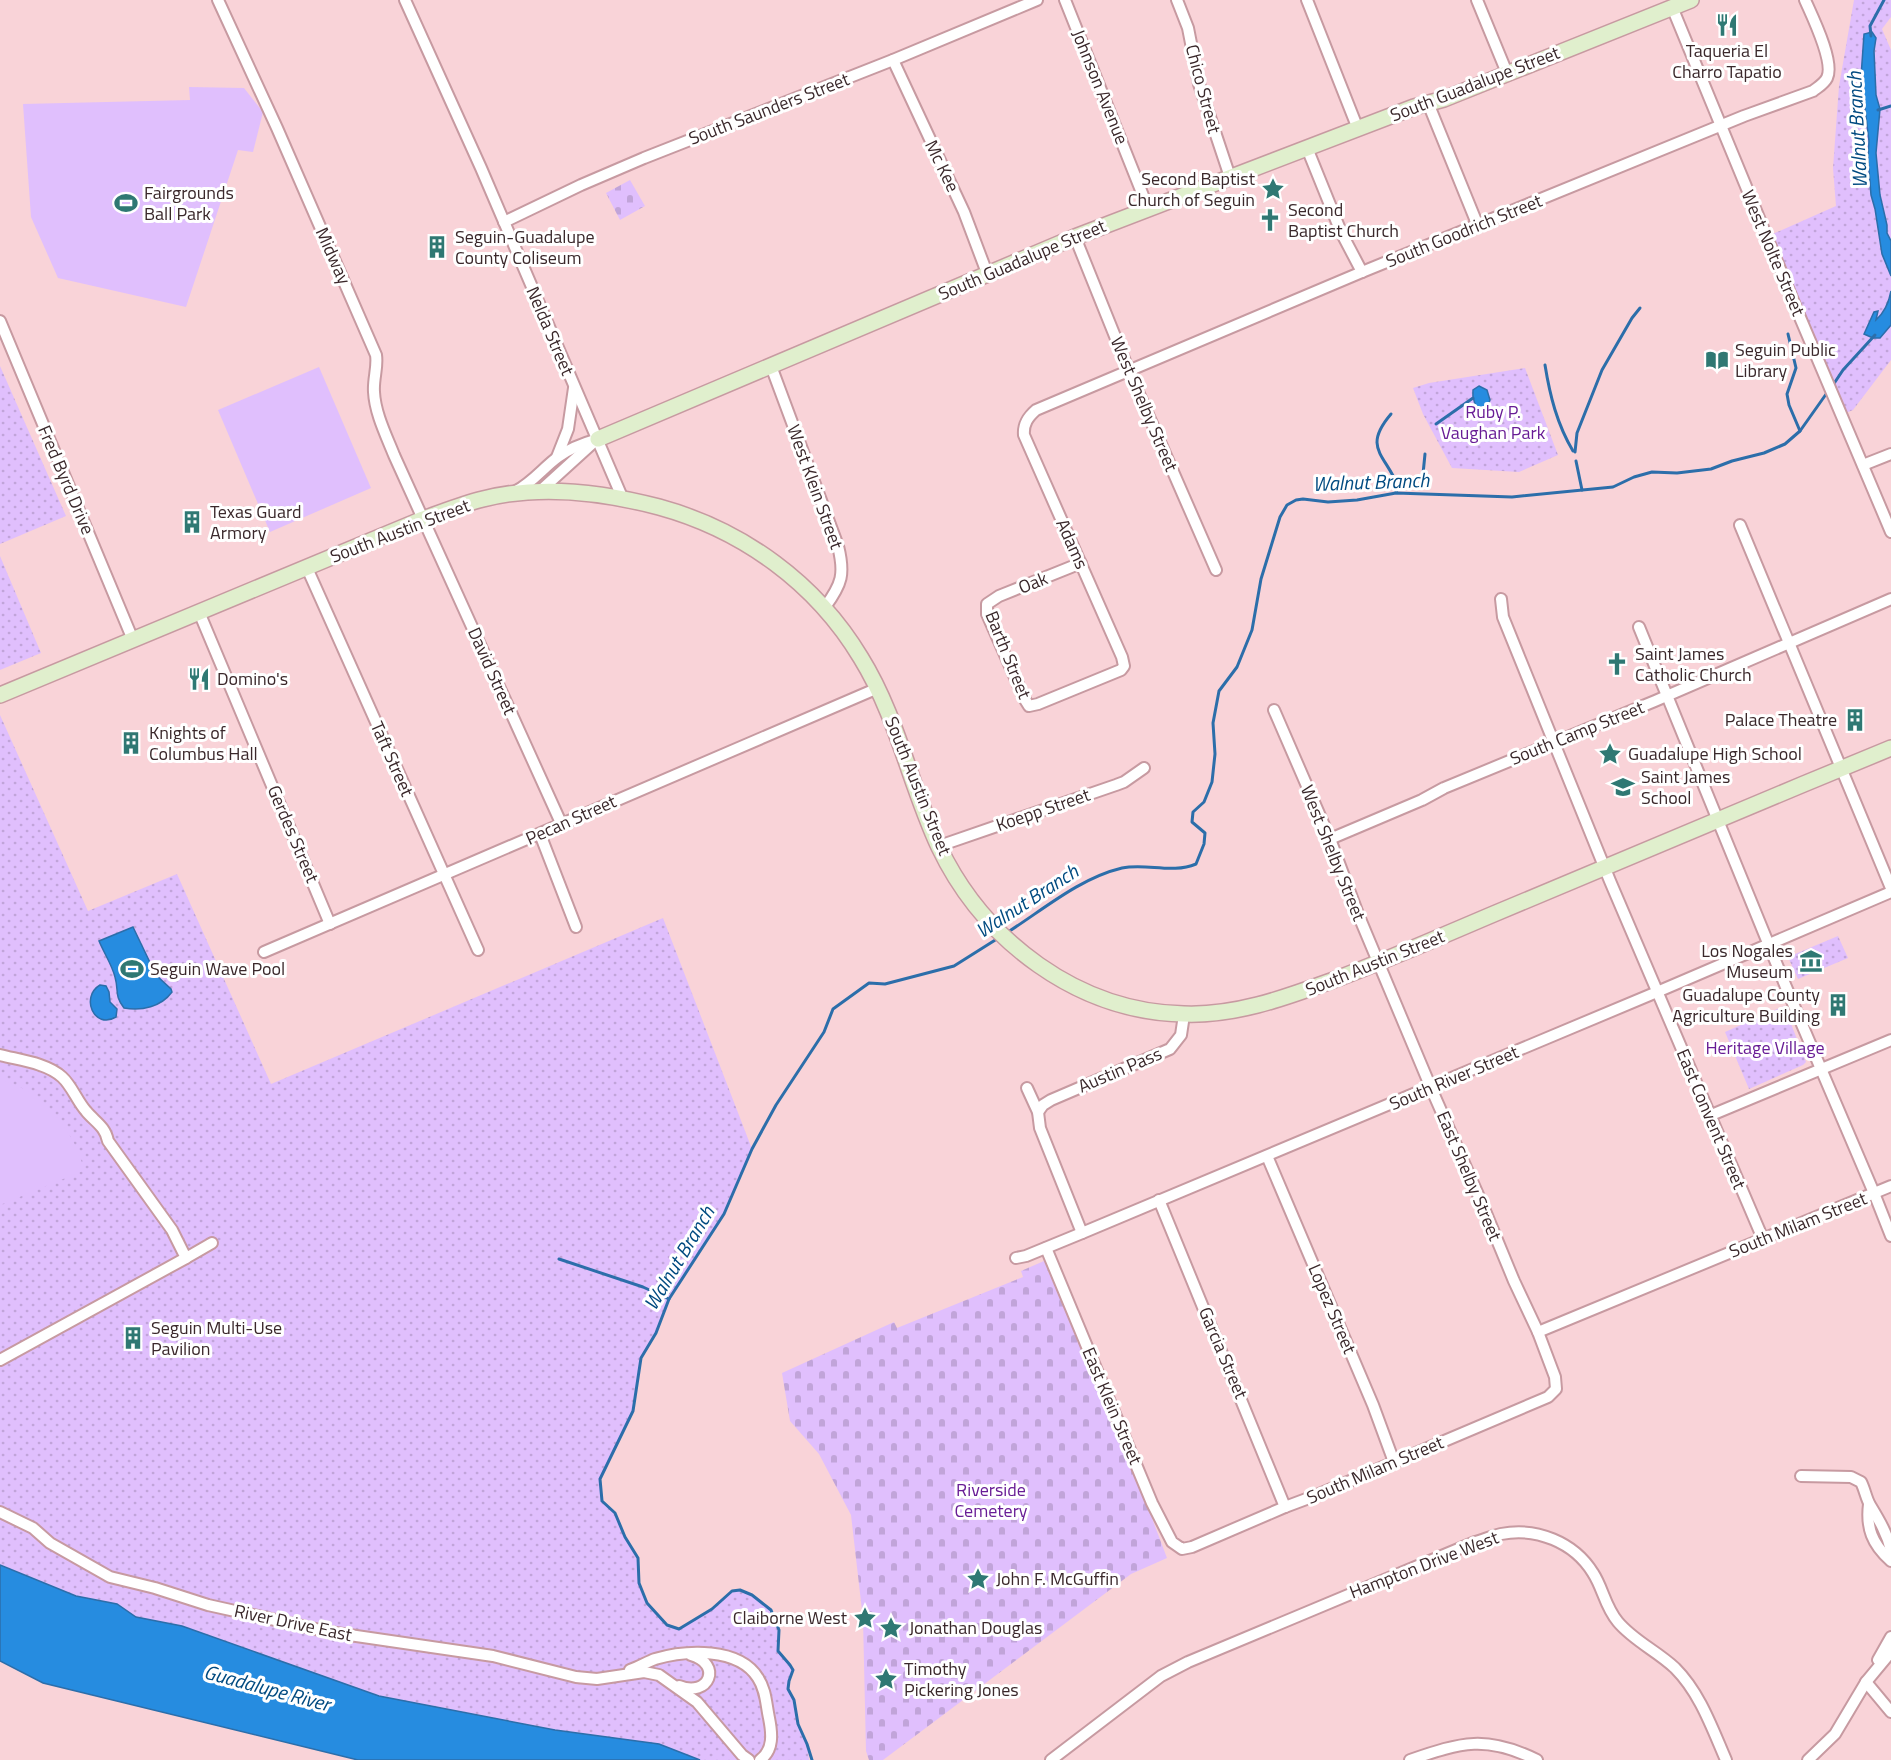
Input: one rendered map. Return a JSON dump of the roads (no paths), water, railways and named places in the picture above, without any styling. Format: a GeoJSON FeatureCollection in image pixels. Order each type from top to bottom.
{"type":"FeatureCollection","features":[{"type":"Feature","properties":{"kind":"main road","name":"South Guadalupe Street"},"geometry":{"type":"LineString","coordinates":[[598,439],[1075,237],[1306,148],[1444,99],[1691,0]]}},
{"type":"Feature","properties":{"kind":"main road","name":"South Austin Street"},"geometry":{"type":"LineString","coordinates":[[0,695],[458,506],[508,494],[540,491],[580,492],[622,497],[681,514],[734,536],[781,568],[825,607],[861,656],[878,688],[939,846],[973,904],[998,931],[1035,963],[1066,983],[1098,998],[1124,1006],[1184,1014],[1235,1011],[1262,1005],[1378,963],[1891,748]]}},
{"type":"Feature","properties":{"kind":"street","name":"Midway"},"geometry":{"type":"LineString","coordinates":[[218,0],[277,128],[376,355],[375,401],[394,455],[423,519]]}},
{"type":"Feature","properties":{"kind":"street","name":"Nelda Street"},"geometry":{"type":"LineString","coordinates":[[405,0],[504,222],[622,497]]}},
{"type":"Feature","properties":{"kind":"street","name":"South Saunders Street"},"geometry":{"type":"LineString","coordinates":[[504,222],[644,158],[893,60],[1037,0]]}},
{"type":"Feature","properties":{"kind":"street","name":"Chico Street"},"geometry":{"type":"LineString","coordinates":[[1177,0],[1188,28],[1199,84],[1230,177]]}},
{"type":"Feature","properties":{"kind":"street"},"geometry":{"type":"LineString","coordinates":[[1307,0],[1359,129]]}},
{"type":"Feature","properties":{"kind":"street"},"geometry":{"type":"LineString","coordinates":[[1477,0],[1507,73]]}},
{"type":"Feature","properties":{"kind":"street","name":"South Goodrich Street"},"geometry":{"type":"LineString","coordinates":[[1026,421],[1036,410],[1362,272],[1720,126],[1813,91],[1827,77],[1828,61],[1805,0]]}},
{"type":"Feature","properties":{"kind":"street","name":"Johnson Avenue"},"geometry":{"type":"LineString","coordinates":[[1067,1],[1148,208]]}},
{"type":"Feature","properties":{"kind":"street","name":"West Nolte Street"},"geometry":{"type":"LineString","coordinates":[[1672,7],[1891,532]]}},
{"type":"Feature","properties":{"kind":"street","name":"Mc Kee"},"geometry":{"type":"LineString","coordinates":[[893,60],[964,212],[987,273]]}},
{"type":"Feature","properties":{"kind":"street"},"geometry":{"type":"LineString","coordinates":[[1428,103],[1478,226]]}},
{"type":"Feature","properties":{"kind":"street"},"geometry":{"type":"LineString","coordinates":[[1306,148],[1341,232],[1362,272]]}},
{"type":"Feature","properties":{"kind":"street","name":"West Shelby Street"},"geometry":{"type":"LineString","coordinates":[[1075,237],[1129,371],[1216,570]]}},
{"type":"Feature","properties":{"kind":"street","name":"Fred Byrd Drive"},"geometry":{"type":"LineString","coordinates":[[0,321],[133,640]]}},
{"type":"Feature","properties":{"kind":"street","name":"West Klein Street"},"geometry":{"type":"LineString","coordinates":[[771,366],[843,565],[836,592],[825,607]]}},
{"type":"Feature","properties":{"kind":"street"},"geometry":{"type":"LineString","coordinates":[[556,458],[568,429],[574,388]]}},
{"type":"Feature","properties":{"kind":"street","name":"Adams"},"geometry":{"type":"LineString","coordinates":[[1026,421],[1024,435],[1124,666],[1121,670],[1038,704],[1029,705]]}},
{"type":"Feature","properties":{"kind":"street"},"geometry":{"type":"LineString","coordinates":[[508,494],[526,486],[556,458],[577,446],[598,439]]}},
{"type":"Feature","properties":{"kind":"street","name":"South Guadalupe Street"},"geometry":{"type":"LineString","coordinates":[[540,491],[598,439]]}},
{"type":"Feature","properties":{"kind":"street"},"geometry":{"type":"LineString","coordinates":[[1863,465],[1891,454]]}},
{"type":"Feature","properties":{"kind":"street","name":"David Street"},"geometry":{"type":"LineString","coordinates":[[423,519],[561,823]]}},
{"type":"Feature","properties":{"kind":"street"},"geometry":{"type":"LineString","coordinates":[[1740,525],[1843,768],[1891,890]]}},
{"type":"Feature","properties":{"kind":"street","name":"Oak"},"geometry":{"type":"LineString","coordinates":[[987,604],[999,596],[1081,563]]}},
{"type":"Feature","properties":{"kind":"street","name":"Taft Street"},"geometry":{"type":"LineString","coordinates":[[308,568],[478,950]]}},
{"type":"Feature","properties":{"kind":"street","name":"East Convent Street"},"geometry":{"type":"LineString","coordinates":[[1501,599],[1503,617],[1554,744],[1709,1116],[1763,1239]]}},
{"type":"Feature","properties":{"kind":"street","name":"South Camp Street"},"geometry":{"type":"LineString","coordinates":[[1330,839],[1422,800],[1444,788],[1554,744],[1891,599]]}},
{"type":"Feature","properties":{"kind":"street","name":"Barth Street"},"geometry":{"type":"LineString","coordinates":[[987,604],[987,614],[1029,705]]}},
{"type":"Feature","properties":{"kind":"street","name":"Gerdes Street"},"geometry":{"type":"LineString","coordinates":[[199,612],[330,924]]}},
{"type":"Feature","properties":{"kind":"street"},"geometry":{"type":"LineString","coordinates":[[1639,627],[1768,945],[1891,1236]]}},
{"type":"Feature","properties":{"kind":"street","name":"Pecan Street"},"geometry":{"type":"LineString","coordinates":[[264,952],[878,688]]}},
{"type":"Feature","properties":{"kind":"street","name":"West Shelby Street"},"geometry":{"type":"LineString","coordinates":[[1274,710],[1330,839],[1378,963]]}},
{"type":"Feature","properties":{"kind":"street","name":"Koepp Street"},"geometry":{"type":"LineString","coordinates":[[939,846],[1124,782],[1144,768]]}},
{"type":"Feature","properties":{"kind":"street"},"geometry":{"type":"LineString","coordinates":[[540,834],[576,927]]}},
{"type":"Feature","properties":{"kind":"street","name":"South River Street"},"geometry":{"type":"LineString","coordinates":[[1016,1258],[1046,1248],[1431,1088],[1768,945],[1891,890]]}},
{"type":"Feature","properties":{"kind":"street","name":"East Shelby Street"},"geometry":{"type":"LineString","coordinates":[[1378,963],[1538,1332],[1555,1377],[1556,1389]]}},
{"type":"Feature","properties":{"kind":"street","name":"Austin Pass"},"geometry":{"type":"LineString","coordinates":[[1038,1112],[1051,1100],[1170,1049],[1181,1035],[1184,1014]]}},
{"type":"Feature","properties":{"kind":"street"},"geometry":{"type":"LineString","coordinates":[[1709,1116],[1891,1040]]}},
{"type":"Feature","properties":{"kind":"street"},"geometry":{"type":"LineString","coordinates":[[0,1055],[51,1070],[63,1077],[78,1102],[92,1118],[102,1125],[112,1146],[172,1230],[186,1258]]}},
{"type":"Feature","properties":{"kind":"street"},"geometry":{"type":"LineString","coordinates":[[1027,1088],[1038,1112],[1040,1128],[1082,1233]]}},
{"type":"Feature","properties":{"kind":"street","name":"Lopez Street"},"geometry":{"type":"LineString","coordinates":[[1267,1156],[1373,1405],[1394,1462]]}},
{"type":"Feature","properties":{"kind":"street","name":"South Milam Street"},"geometry":{"type":"LineString","coordinates":[[1538,1332],[1891,1186]]}},
{"type":"Feature","properties":{"kind":"street","name":"Garcia Street"},"geometry":{"type":"LineString","coordinates":[[1159,1200],[1285,1507]]}},
{"type":"Feature","properties":{"kind":"street"},"geometry":{"type":"LineString","coordinates":[[0,1359],[212,1243]]}},
{"type":"Feature","properties":{"kind":"street","name":"East Klein Street"},"geometry":{"type":"LineString","coordinates":[[1046,1248],[1152,1503],[1172,1542],[1182,1549],[1192,1547]]}},
{"type":"Feature","properties":{"kind":"street","name":"South Milam Street"},"geometry":{"type":"LineString","coordinates":[[1192,1547],[1548,1397],[1556,1389]]}},
{"type":"Feature","properties":{"kind":"street"},"geometry":{"type":"LineString","coordinates":[[1802,1476],[1851,1478],[1861,1482],[1891,1550]]}},
{"type":"Feature","properties":{"kind":"street"},"geometry":{"type":"LineString","coordinates":[[1869,1503],[1867,1520],[1873,1538],[1891,1561]]}},
{"type":"Feature","properties":{"kind":"street","name":"River Drive East"},"geometry":{"type":"LineString","coordinates":[[0,1512],[33,1528],[50,1543],[110,1576],[208,1605],[329,1632],[493,1656],[576,1677],[604,1679],[644,1672],[659,1676],[697,1702],[742,1755],[749,1760]]}},
{"type":"Feature","properties":{"kind":"street","name":"Hampton Drive West"},"geometry":{"type":"LineString","coordinates":[[1051,1760],[1153,1682],[1188,1662],[1475,1542],[1502,1534],[1524,1533],[1544,1536],[1561,1542],[1580,1556],[1594,1574],[1604,1599],[1617,1621],[1634,1638],[1674,1667],[1691,1688],[1704,1710],[1726,1760]]}},
{"type":"Feature","properties":{"kind":"street"},"geometry":{"type":"LineString","coordinates":[[1876,1669],[1879,1658],[1891,1637]]}},
{"type":"Feature","properties":{"kind":"street"},"geometry":{"type":"LineString","coordinates":[[1808,1760],[1835,1734],[1866,1682],[1891,1652]]}},
{"type":"Feature","properties":{"kind":"street","name":"River Drive East"},"geometry":{"type":"LineString","coordinates":[[604,1679],[657,1658],[689,1654],[711,1653],[728,1657],[746,1666],[758,1678],[766,1697],[771,1729],[769,1749],[760,1760]]}},
{"type":"Feature","properties":{"kind":"street"},"geometry":{"type":"LineString","coordinates":[[670,1682],[691,1689],[702,1686],[709,1679],[710,1673],[706,1662],[689,1654]]}},
{"type":"Feature","properties":{"kind":"street"},"geometry":{"type":"LineString","coordinates":[[1866,1682],[1891,1712]]}},
{"type":"Feature","properties":{"kind":"street"},"geometry":{"type":"LineString","coordinates":[[1410,1760],[1461,1743],[1484,1742],[1517,1750],[1537,1760]]}},
{"type":"Feature","properties":{"kind":"water"},"geometry":{"type":"Polygon","coordinates":[[[1872,32],[1876,38],[1874,51],[1876,95],[1880,109],[1876,153],[1880,195],[1887,233],[1891,241],[1891,276],[1882,254],[1871,195],[1869,141],[1861,77],[1864,34],[1872,32]]]}},
{"type":"Feature","properties":{"kind":"water"},"geometry":{"type":"Polygon","coordinates":[[[1891,291],[1891,325],[1880,338],[1864,334],[1874,312],[1878,311],[1876,320],[1884,310],[1891,291]]]}},
{"type":"Feature","properties":{"kind":"water"},"geometry":{"type":"Polygon","coordinates":[[[1479,386],[1487,390],[1490,400],[1487,408],[1482,412],[1476,406],[1473,396],[1473,390],[1479,386]]]}},
{"type":"Feature","properties":{"kind":"water","name":"Seguin Wave Pool"},"geometry":{"type":"Polygon","coordinates":[[[133,927],[156,975],[172,992],[151,1007],[138,1009],[124,1008],[121,1004],[114,972],[99,941],[133,927]]]}},
{"type":"Feature","properties":{"kind":"water"},"geometry":{"type":"Polygon","coordinates":[[[100,985],[106,986],[110,1002],[117,1009],[116,1017],[108,1020],[96,1016],[90,1004],[94,990],[100,985]]]}},
{"type":"Feature","properties":{"kind":"water","name":"Guadalupe River"},"geometry":{"type":"Polygon","coordinates":[[[0,1565],[76,1596],[117,1604],[136,1617],[182,1626],[379,1696],[555,1730],[659,1744],[700,1760],[358,1760],[43,1683],[0,1661],[0,1565]]]}},
{"type":"Feature","properties":{"kind":"waterway","name":"Walnut Branch"},"geometry":{"type":"LineString","coordinates":[[1871,36],[1870,26],[1884,0]]}},
{"type":"Feature","properties":{"kind":"waterway"},"geometry":{"type":"LineString","coordinates":[[1878,110],[1891,106]]}},
{"type":"Feature","properties":{"kind":"waterway"},"geometry":{"type":"LineString","coordinates":[[1575,452],[1577,433],[1602,370],[1640,308]]}},
{"type":"Feature","properties":{"kind":"waterway"},"geometry":{"type":"LineString","coordinates":[[1788,334],[1796,368],[1787,394],[1800,431]]}},
{"type":"Feature","properties":{"kind":"waterway","name":"Walnut Branch"},"geometry":{"type":"LineString","coordinates":[[1833,385],[1843,370],[1875,335]]}},
{"type":"Feature","properties":{"kind":"waterway"},"geometry":{"type":"LineString","coordinates":[[1545,365],[1555,410],[1573,451]]}},
{"type":"Feature","properties":{"kind":"waterway","name":"Walnut Branch"},"geometry":{"type":"LineString","coordinates":[[1008,932],[1063,895],[1107,873],[1131,867],[1178,868],[1196,864],[1204,844],[1205,833],[1192,822],[1193,812],[1204,802],[1212,782],[1215,754],[1213,723],[1219,691],[1237,667],[1252,630],[1261,579],[1280,517],[1287,505],[1303,499],[1328,502],[1357,500],[1396,493],[1512,497],[1613,487],[1652,472],[1677,473],[1711,469],[1764,453],[1785,444],[1800,431],[1829,390]]}},
{"type":"Feature","properties":{"kind":"waterway"},"geometry":{"type":"LineString","coordinates":[[1436,424],[1473,398]]}},
{"type":"Feature","properties":{"kind":"waterway"},"geometry":{"type":"LineString","coordinates":[[1391,414],[1382,426],[1377,443],[1382,458],[1398,486],[1396,492]]}},
{"type":"Feature","properties":{"kind":"waterway"},"geometry":{"type":"LineString","coordinates":[[1423,474],[1425,454]]}},
{"type":"Feature","properties":{"kind":"waterway"},"geometry":{"type":"LineString","coordinates":[[1576,461],[1582,490]]}},
{"type":"Feature","properties":{"kind":"waterway","name":"Walnut Branch"},"geometry":{"type":"LineString","coordinates":[[812,1760],[798,1724],[794,1700],[788,1689],[793,1670],[778,1651],[779,1630],[771,1610],[752,1595],[740,1590],[732,1591],[712,1609],[679,1629],[667,1625],[647,1603],[639,1583],[638,1558],[625,1537],[615,1513],[602,1501],[600,1479],[633,1411],[641,1358],[656,1333],[669,1299],[724,1214],[752,1149],[776,1105],[824,1032],[833,1009],[869,983],[885,984],[954,966],[1000,937]]}},
{"type":"Feature","properties":{"kind":"waterway"},"geometry":{"type":"LineString","coordinates":[[559,1259],[643,1287],[669,1299]]}},
{"type":"Feature","properties":{"kind":"place","name":"Taqueria El Charro Tapatio"},"geometry":{"type":"Point","coordinates":[1727,25]}},
{"type":"Feature","properties":{"kind":"place","name":"Second Baptist Church of Seguin"},"geometry":{"type":"Point","coordinates":[1273,189]}},
{"type":"Feature","properties":{"kind":"place","name":"Fairgrounds Ball Park"},"geometry":{"type":"Point","coordinates":[126,203]}},
{"type":"Feature","properties":{"kind":"place","name":"Second Baptist Church"},"geometry":{"type":"Point","coordinates":[1270,220]}},
{"type":"Feature","properties":{"kind":"place","name":"Seguin-Guadalupe County Coliseum"},"geometry":{"type":"Point","coordinates":[437,247]}},
{"type":"Feature","properties":{"kind":"place","name":"Seguin Public Library"},"geometry":{"type":"Point","coordinates":[1717,360]}},
{"type":"Feature","properties":{"kind":"place","name":"Texas Guard Armory"},"geometry":{"type":"Point","coordinates":[192,522]}},
{"type":"Feature","properties":{"kind":"place","name":"Saint James Catholic Church"},"geometry":{"type":"Point","coordinates":[1617,664]}},
{"type":"Feature","properties":{"kind":"place","name":"Domino's"},"geometry":{"type":"Point","coordinates":[199,679]}},
{"type":"Feature","properties":{"kind":"place","name":"Palace Theatre"},"geometry":{"type":"Point","coordinates":[1855,720]}},
{"type":"Feature","properties":{"kind":"place","name":"Knights of Columbus Hall"},"geometry":{"type":"Point","coordinates":[131,743]}},
{"type":"Feature","properties":{"kind":"place","name":"Guadalupe High School"},"geometry":{"type":"Point","coordinates":[1610,754]}},
{"type":"Feature","properties":{"kind":"place","name":"Saint James School"},"geometry":{"type":"Point","coordinates":[1623,787]}},
{"type":"Feature","properties":{"kind":"place","name":"Los Nogales Museum"},"geometry":{"type":"Point","coordinates":[1811,961]}},
{"type":"Feature","properties":{"kind":"place","name":"Seguin Wave Pool"},"geometry":{"type":"Point","coordinates":[132,969]}},
{"type":"Feature","properties":{"kind":"place","name":"Guadalupe County Agriculture Building"},"geometry":{"type":"Point","coordinates":[1838,1005]}},
{"type":"Feature","properties":{"kind":"place","name":"Seguin Multi-Use Pavilion"},"geometry":{"type":"Point","coordinates":[133,1338]}},
{"type":"Feature","properties":{"kind":"place","name":"John F. McGuffin"},"geometry":{"type":"Point","coordinates":[978,1579]}},
{"type":"Feature","properties":{"kind":"place","name":"Claiborne West"},"geometry":{"type":"Point","coordinates":[865,1618]}},
{"type":"Feature","properties":{"kind":"place","name":"Jonathan Douglas"},"geometry":{"type":"Point","coordinates":[891,1628]}},
{"type":"Feature","properties":{"kind":"place","name":"Timothy Pickering Jones"},"geometry":{"type":"Point","coordinates":[886,1679]}},
{"type":"Feature","properties":{"kind":"park label","name":"Ruby P. Vaughan Park"},"geometry":{"type":"Point","coordinates":[1493,422]}},
{"type":"Feature","properties":{"kind":"park label","name":"Heritage Village"},"geometry":{"type":"Point","coordinates":[1765,1048]}},
{"type":"Feature","properties":{"kind":"park label","name":"Riverside Cemetery"},"geometry":{"type":"Point","coordinates":[991,1500]}}]}
